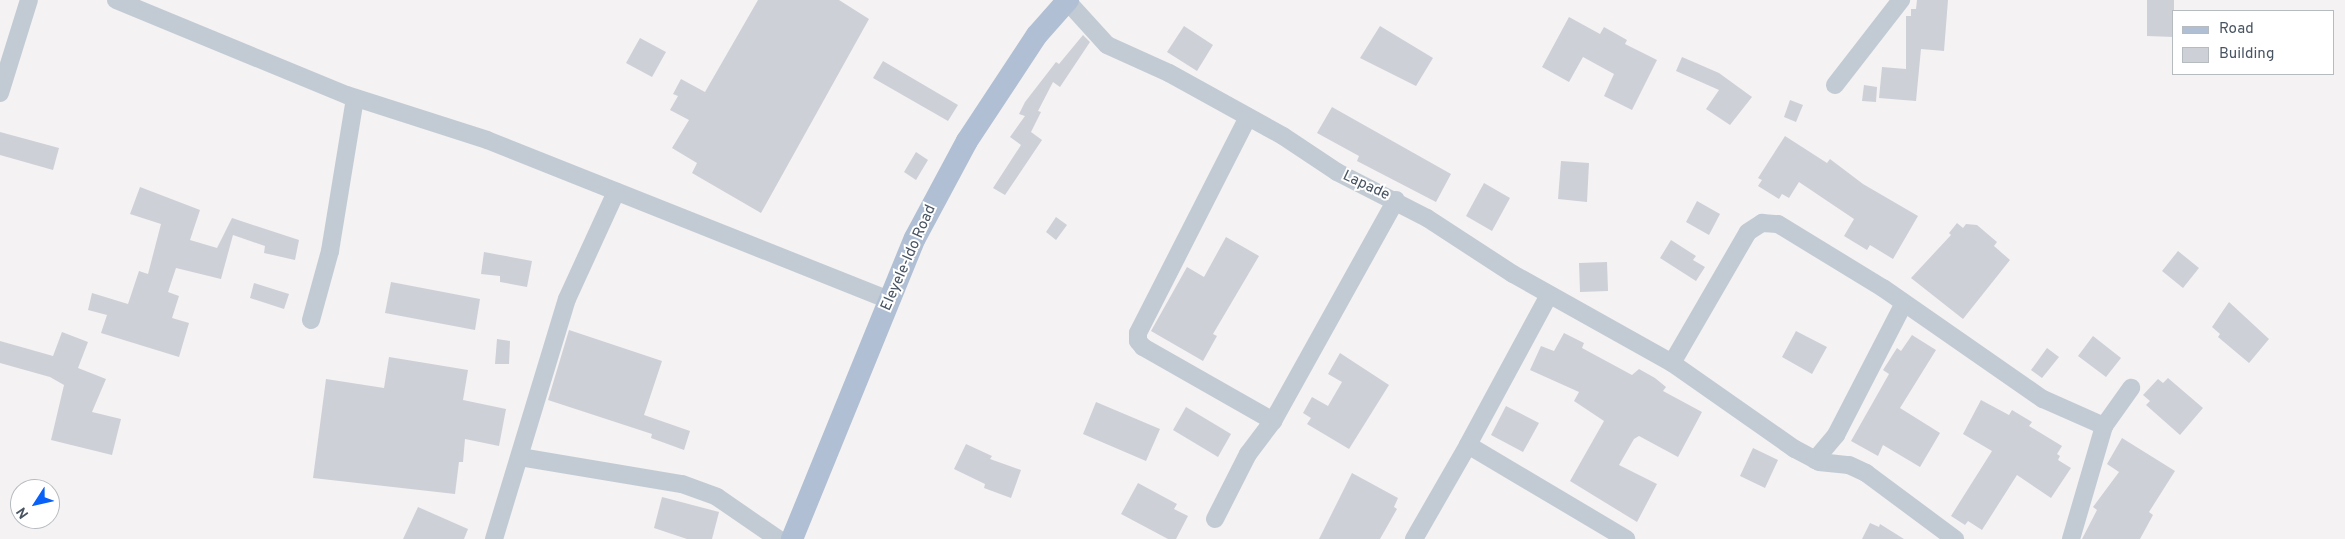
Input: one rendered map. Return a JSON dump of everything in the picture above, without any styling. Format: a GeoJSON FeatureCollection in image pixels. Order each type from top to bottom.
{"type":"FeatureCollection","features":[{"type":"Feature","properties":{"kind":"main road","name":"Eleyele-Ido Road"},"geometry":{"type":"LineString","coordinates":[[792,539],[915,238],[966,141],[1037,35],[1068,0]]}},
{"type":"Feature","properties":{"kind":"street"},"geometry":{"type":"LineString","coordinates":[[0,92],[29,0]]}},
{"type":"Feature","properties":{"kind":"street"},"geometry":{"type":"LineString","coordinates":[[116,0],[355,98],[486,140],[889,300]]}},
{"type":"Feature","properties":{"kind":"street","name":"Lapade"},"geometry":{"type":"LineString","coordinates":[[1068,0],[1107,45],[1169,73],[1248,117],[1337,172],[1396,200],[1549,295],[1672,363],[1795,449],[1815,460]]}},
{"type":"Feature","properties":{"kind":"street"},"geometry":{"type":"LineString","coordinates":[[1835,86],[1901,0]]}},
{"type":"Feature","properties":{"kind":"street"},"geometry":{"type":"LineString","coordinates":[[311,320],[330,251],[355,98]]}},
{"type":"Feature","properties":{"kind":"street"},"geometry":{"type":"LineString","coordinates":[[1248,117],[1138,334],[1138,341],[1142,347],[1273,421]]}},
{"type":"Feature","properties":{"kind":"street"},"geometry":{"type":"LineString","coordinates":[[494,539],[567,299],[616,192]]}},
{"type":"Feature","properties":{"kind":"street"},"geometry":{"type":"LineString","coordinates":[[1215,519],[1248,454],[1273,421],[1396,200]]}},
{"type":"Feature","properties":{"kind":"street"},"geometry":{"type":"LineString","coordinates":[[1672,363],[1748,232],[1762,223],[1778,224],[1904,302],[2044,399],[2104,426]]}},
{"type":"Feature","properties":{"kind":"street"},"geometry":{"type":"LineString","coordinates":[[1414,539],[1468,445],[1549,295]]}},
{"type":"Feature","properties":{"kind":"street"},"geometry":{"type":"LineString","coordinates":[[1815,460],[1840,428],[1904,302]]}},
{"type":"Feature","properties":{"kind":"street"},"geometry":{"type":"LineString","coordinates":[[2071,539],[2104,426],[2131,388]]}},
{"type":"Feature","properties":{"kind":"street"},"geometry":{"type":"LineString","coordinates":[[1468,445],[1626,539]]}},
{"type":"Feature","properties":{"kind":"street"},"geometry":{"type":"LineString","coordinates":[[520,457],[682,484],[716,497],[778,539]]}},
{"type":"Feature","properties":{"kind":"street"},"geometry":{"type":"LineString","coordinates":[[1815,460],[1849,464],[1866,473],[1955,539]]}},
{"type":"Feature","properties":{"kind":"building"},"geometry":{"type":"Polygon","coordinates":[[[758,0],[839,0],[869,19],[761,213],[692,173],[697,163],[672,148],[689,120],[670,110],[678,96],[673,94],[681,79],[705,92],[758,0]]]}},
{"type":"Feature","properties":{"kind":"building"},"geometry":{"type":"Polygon","coordinates":[[[1917,0],[1948,0],[1944,51],[1921,49],[1916,101],[1879,98],[1882,67],[1906,69],[1906,16],[1911,16],[1911,9],[1916,9],[1917,0]]]}},
{"type":"Feature","properties":{"kind":"building"},"geometry":{"type":"Polygon","coordinates":[[[2147,0],[2174,0],[2172,37],[2147,36],[2147,0]]]}},
{"type":"Feature","properties":{"kind":"building"},"geometry":{"type":"Polygon","coordinates":[[[1569,17],[1600,34],[1604,27],[1627,40],[1625,44],[1657,60],[1632,110],[1604,96],[1614,74],[1583,57],[1569,82],[1542,67],[1569,17]]]}},
{"type":"Feature","properties":{"kind":"building"},"geometry":{"type":"Polygon","coordinates":[[[1184,26],[1213,45],[1197,71],[1167,52],[1184,26]]]}},
{"type":"Feature","properties":{"kind":"building"},"geometry":{"type":"Polygon","coordinates":[[[1380,26],[1433,58],[1416,86],[1360,58],[1380,26]]]}},
{"type":"Feature","properties":{"kind":"building"},"geometry":{"type":"Polygon","coordinates":[[[1083,35],[1090,42],[1060,87],[1053,82],[1038,111],[1041,112],[1031,132],[1042,140],[1005,195],[993,188],[1021,145],[1010,137],[1025,116],[1019,114],[1025,102],[1056,62],[1059,64],[1083,35]]]}},
{"type":"Feature","properties":{"kind":"building"},"geometry":{"type":"Polygon","coordinates":[[[640,38],[666,52],[652,77],[626,63],[640,38]]]}},
{"type":"Feature","properties":{"kind":"building"},"geometry":{"type":"Polygon","coordinates":[[[1682,57],[1719,73],[1752,97],[1730,125],[1706,109],[1719,90],[1676,71],[1682,57]]]}},
{"type":"Feature","properties":{"kind":"building"},"geometry":{"type":"Polygon","coordinates":[[[883,61],[958,105],[948,121],[873,78],[883,61]]]}},
{"type":"Feature","properties":{"kind":"building"},"geometry":{"type":"Polygon","coordinates":[[[1864,85],[1877,87],[1876,102],[1862,101],[1864,85]]]}},
{"type":"Feature","properties":{"kind":"building"},"geometry":{"type":"Polygon","coordinates":[[[1790,100],[1803,105],[1796,122],[1784,117],[1790,100]]]}},
{"type":"Feature","properties":{"kind":"building"},"geometry":{"type":"Polygon","coordinates":[[[1332,107],[1451,174],[1436,202],[1357,161],[1359,156],[1317,133],[1332,107]]]}},
{"type":"Feature","properties":{"kind":"building"},"geometry":{"type":"Polygon","coordinates":[[[0,132],[59,148],[53,170],[0,155],[0,132]]]}},
{"type":"Feature","properties":{"kind":"building"},"geometry":{"type":"Polygon","coordinates":[[[1785,136],[1827,163],[1830,159],[1863,184],[1918,216],[1893,259],[1870,245],[1867,250],[1844,236],[1854,219],[1799,182],[1789,198],[1782,194],[1779,199],[1758,186],[1762,180],[1758,178],[1785,136]]]}},
{"type":"Feature","properties":{"kind":"building"},"geometry":{"type":"Polygon","coordinates":[[[916,152],[928,160],[916,180],[904,172],[916,152]]]}},
{"type":"Feature","properties":{"kind":"building"},"geometry":{"type":"Polygon","coordinates":[[[1561,161],[1589,163],[1587,202],[1558,199],[1561,161]]]}},
{"type":"Feature","properties":{"kind":"building"},"geometry":{"type":"Polygon","coordinates":[[[1484,183],[1510,198],[1492,231],[1466,216],[1484,183]]]}},
{"type":"Feature","properties":{"kind":"building"},"geometry":{"type":"Polygon","coordinates":[[[140,187],[200,210],[190,240],[217,248],[232,218],[299,240],[295,260],[264,253],[265,246],[233,235],[221,279],[176,268],[168,292],[179,296],[172,318],[189,323],[179,357],[101,333],[107,315],[88,310],[92,293],[128,304],[139,271],[148,274],[161,224],[130,214],[140,187]]]}},
{"type":"Feature","properties":{"kind":"building"},"geometry":{"type":"Polygon","coordinates":[[[1697,201],[1720,214],[1709,235],[1686,222],[1697,201]]]}},
{"type":"Feature","properties":{"kind":"building"},"geometry":{"type":"Polygon","coordinates":[[[1056,217],[1067,225],[1056,240],[1046,232],[1056,217]]]}},
{"type":"Feature","properties":{"kind":"building"},"geometry":{"type":"Polygon","coordinates":[[[1957,223],[1963,228],[1966,224],[1977,225],[1997,242],[1994,246],[2010,260],[1963,319],[1911,278],[1951,235],[1949,233],[1957,223]]]}},
{"type":"Feature","properties":{"kind":"building"},"geometry":{"type":"Polygon","coordinates":[[[1226,237],[1259,256],[1213,334],[1217,336],[1203,361],[1151,331],[1187,267],[1204,277],[1226,237]]]}},
{"type":"Feature","properties":{"kind":"building"},"geometry":{"type":"Polygon","coordinates":[[[1671,240],[1696,256],[1693,260],[1705,267],[1696,281],[1660,258],[1671,240]]]}},
{"type":"Feature","properties":{"kind":"building"},"geometry":{"type":"Polygon","coordinates":[[[2178,251],[2199,268],[2183,288],[2162,271],[2178,251]]]}},
{"type":"Feature","properties":{"kind":"building"},"geometry":{"type":"Polygon","coordinates":[[[484,252],[532,261],[527,287],[500,282],[500,276],[481,274],[484,252]]]}},
{"type":"Feature","properties":{"kind":"building"},"geometry":{"type":"Polygon","coordinates":[[[1607,262],[1608,291],[1580,292],[1579,263],[1607,262]]]}},
{"type":"Feature","properties":{"kind":"building"},"geometry":{"type":"Polygon","coordinates":[[[391,282],[480,299],[475,330],[385,313],[391,282]]]}},
{"type":"Feature","properties":{"kind":"building"},"geometry":{"type":"Polygon","coordinates":[[[254,283],[289,294],[284,309],[250,298],[254,283]]]}},
{"type":"Feature","properties":{"kind":"building"},"geometry":{"type":"Polygon","coordinates":[[[2229,302],[2269,339],[2249,363],[2218,337],[2220,334],[2212,327],[2229,302]]]}},
{"type":"Feature","properties":{"kind":"building"},"geometry":{"type":"Polygon","coordinates":[[[569,330],[662,361],[644,415],[690,431],[684,450],[651,438],[652,434],[548,400],[569,330]]]}},
{"type":"Feature","properties":{"kind":"building"},"geometry":{"type":"Polygon","coordinates":[[[1796,331],[1827,347],[1812,374],[1782,357],[1796,331]]]}},
{"type":"Feature","properties":{"kind":"building"},"geometry":{"type":"Polygon","coordinates":[[[62,332],[88,342],[78,368],[106,379],[92,412],[121,419],[112,455],[51,440],[64,385],[50,377],[0,363],[0,341],[53,356],[62,332]]]}},
{"type":"Feature","properties":{"kind":"building"},"geometry":{"type":"Polygon","coordinates":[[[1564,333],[1584,343],[1582,348],[1632,375],[1639,369],[1655,378],[1666,387],[1663,391],[1702,412],[1678,457],[1639,436],[1634,439],[1619,465],[1657,484],[1637,522],[1570,481],[1604,421],[1574,401],[1579,392],[1530,370],[1541,346],[1554,351],[1564,333]]]}},
{"type":"Feature","properties":{"kind":"building"},"geometry":{"type":"Polygon","coordinates":[[[1912,335],[1936,350],[1900,408],[1940,433],[1920,467],[1883,445],[1878,456],[1851,441],[1889,374],[1883,370],[1897,348],[1901,351],[1912,335]]]}},
{"type":"Feature","properties":{"kind":"building"},"geometry":{"type":"Polygon","coordinates":[[[2093,336],[2121,358],[2106,377],[2078,356],[2093,336]]]}},
{"type":"Feature","properties":{"kind":"building"},"geometry":{"type":"Polygon","coordinates":[[[497,339],[510,341],[509,364],[495,364],[497,339]]]}},
{"type":"Feature","properties":{"kind":"building"},"geometry":{"type":"Polygon","coordinates":[[[2047,348],[2059,357],[2042,378],[2031,370],[2047,348]]]}},
{"type":"Feature","properties":{"kind":"building"},"geometry":{"type":"Polygon","coordinates":[[[1340,353],[1389,385],[1349,449],[1307,424],[1311,418],[1303,413],[1312,397],[1328,406],[1342,382],[1328,374],[1340,353]]]}},
{"type":"Feature","properties":{"kind":"building"},"geometry":{"type":"Polygon","coordinates":[[[389,357],[468,370],[463,400],[506,409],[499,446],[465,439],[463,462],[459,462],[455,494],[313,478],[326,379],[384,388],[389,357]]]}},
{"type":"Feature","properties":{"kind":"building"},"geometry":{"type":"Polygon","coordinates":[[[2168,378],[2203,408],[2180,435],[2146,405],[2150,401],[2143,395],[2158,379],[2163,383],[2168,378]]]}},
{"type":"Feature","properties":{"kind":"building"},"geometry":{"type":"Polygon","coordinates":[[[1981,400],[2009,415],[2012,410],[2032,422],[2029,426],[2062,446],[2057,454],[2060,456],[2058,460],[2071,468],[2051,498],[2017,475],[1982,530],[1968,521],[1965,525],[1951,516],[1992,451],[1963,434],[1981,400]]]}},
{"type":"Feature","properties":{"kind":"building"},"geometry":{"type":"Polygon","coordinates":[[[1096,402],[1160,429],[1146,461],[1083,434],[1096,402]]]}},
{"type":"Feature","properties":{"kind":"building"},"geometry":{"type":"Polygon","coordinates":[[[1506,406],[1539,423],[1523,452],[1491,435],[1506,406]]]}},
{"type":"Feature","properties":{"kind":"building"},"geometry":{"type":"Polygon","coordinates":[[[1186,407],[1231,434],[1218,457],[1173,430],[1186,407]]]}},
{"type":"Feature","properties":{"kind":"building"},"geometry":{"type":"Polygon","coordinates":[[[2122,438],[2175,471],[2149,512],[2153,515],[2140,539],[2082,539],[2097,510],[2093,507],[2119,472],[2107,464],[2122,438]]]}},
{"type":"Feature","properties":{"kind":"building"},"geometry":{"type":"Polygon","coordinates":[[[966,444],[992,456],[990,459],[1021,470],[1011,498],[984,488],[985,484],[954,469],[966,444]]]}},
{"type":"Feature","properties":{"kind":"building"},"geometry":{"type":"Polygon","coordinates":[[[1753,448],[1778,460],[1765,488],[1740,476],[1753,448]]]}},
{"type":"Feature","properties":{"kind":"building"},"geometry":{"type":"Polygon","coordinates":[[[1352,473],[1398,498],[1394,507],[1397,509],[1380,539],[1319,539],[1352,473]]]}},
{"type":"Feature","properties":{"kind":"building"},"geometry":{"type":"Polygon","coordinates":[[[1138,483],[1177,504],[1174,509],[1188,516],[1176,539],[1168,539],[1121,514],[1138,483]]]}},
{"type":"Feature","properties":{"kind":"building"},"geometry":{"type":"Polygon","coordinates":[[[662,497],[719,512],[712,539],[687,539],[654,528],[662,497]]]}},
{"type":"Feature","properties":{"kind":"building"},"geometry":{"type":"Polygon","coordinates":[[[418,507],[468,529],[464,539],[403,539],[418,507]]]}},
{"type":"Feature","properties":{"kind":"building"},"geometry":{"type":"Polygon","coordinates":[[[1870,523],[1879,527],[1880,524],[1904,539],[1862,539],[1870,523]]]}}]}
